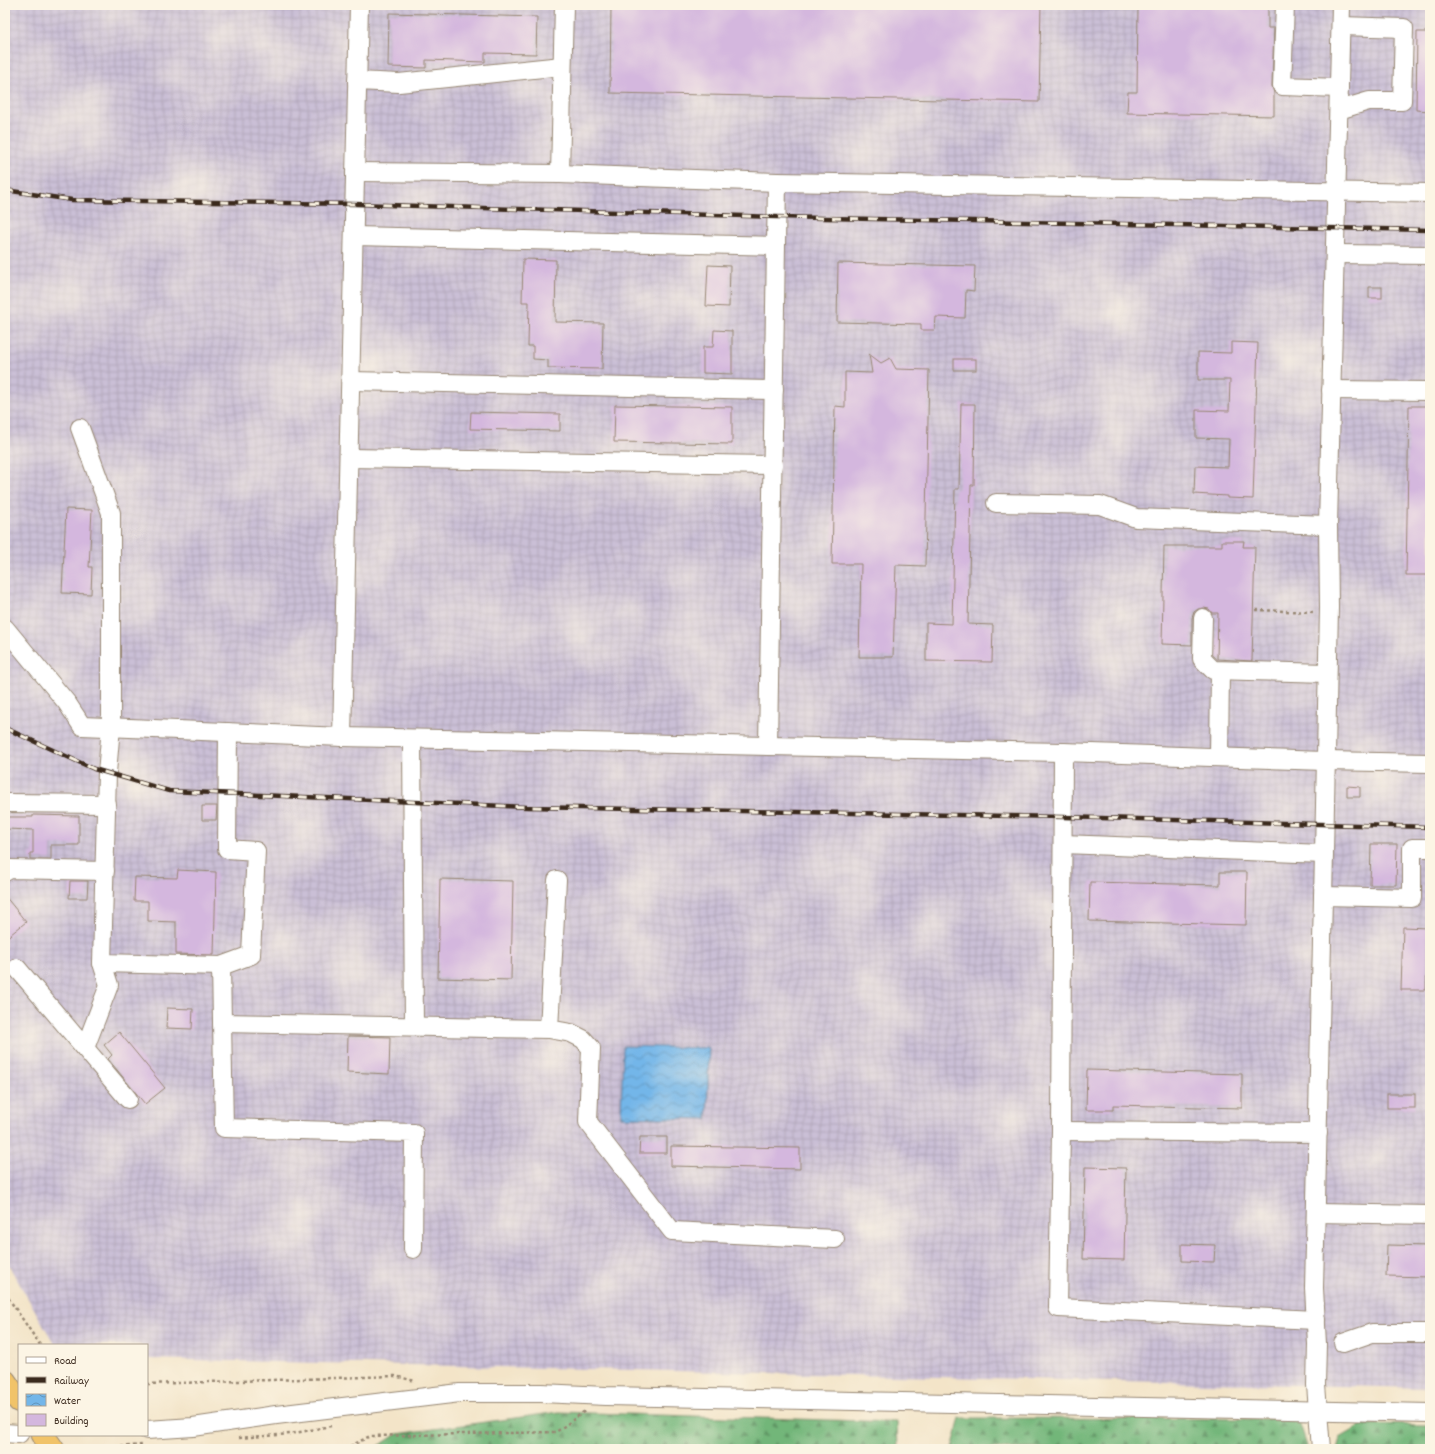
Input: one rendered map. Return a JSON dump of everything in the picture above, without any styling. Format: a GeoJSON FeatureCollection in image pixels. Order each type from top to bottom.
{"type":"FeatureCollection","features":[{"type":"Feature","properties":{"kind":"highway"},"geometry":{"type":"LineString","coordinates":[[5,1381],[18,1400]]}},
{"type":"Feature","properties":{"kind":"highway"},"geometry":{"type":"LineString","coordinates":[[44,1436],[53,1449]]}},
{"type":"Feature","properties":{"kind":"street"},"geometry":{"type":"LineString","coordinates":[[342,737],[359,5]]}},
{"type":"Feature","properties":{"kind":"street"},"geometry":{"type":"LineString","coordinates":[[560,174],[564,5]]}},
{"type":"Feature","properties":{"kind":"street"},"geometry":{"type":"LineString","coordinates":[[1285,5],[1282,86],[1339,88]]}},
{"type":"Feature","properties":{"kind":"street"},"geometry":{"type":"LineString","coordinates":[[1322,1449],[1316,1385],[1316,1320],[1314,1288],[1329,608],[1328,525],[1341,5]]}},
{"type":"Feature","properties":{"kind":"street"},"geometry":{"type":"LineString","coordinates":[[1339,110],[1369,101],[1402,101],[1404,28],[1341,26]]}},
{"type":"Feature","properties":{"kind":"street"},"geometry":{"type":"LineString","coordinates":[[357,82],[399,83],[562,66]]}},
{"type":"Feature","properties":{"kind":"street"},"geometry":{"type":"LineString","coordinates":[[355,172],[560,174],[777,182],[1430,193]]}},
{"type":"Feature","properties":{"kind":"street"},"geometry":{"type":"LineString","coordinates":[[768,746],[777,182]]}},
{"type":"Feature","properties":{"kind":"street"},"geometry":{"type":"LineString","coordinates":[[354,236],[776,246]]}},
{"type":"Feature","properties":{"kind":"street"},"geometry":{"type":"LineString","coordinates":[[1335,254],[1430,255]]}},
{"type":"Feature","properties":{"kind":"street"},"geometry":{"type":"LineString","coordinates":[[350,381],[774,390]]}},
{"type":"Feature","properties":{"kind":"street"},"geometry":{"type":"LineString","coordinates":[[1331,390],[1430,391]]}},
{"type":"Feature","properties":{"kind":"street"},"geometry":{"type":"LineString","coordinates":[[80,428],[111,513],[111,727],[102,963],[109,985],[85,1048]]}},
{"type":"Feature","properties":{"kind":"street"},"geometry":{"type":"LineString","coordinates":[[349,458],[773,465]]}},
{"type":"Feature","properties":{"kind":"street"},"geometry":{"type":"LineString","coordinates":[[996,503],[1100,505],[1136,518],[1328,525]]}},
{"type":"Feature","properties":{"kind":"street"},"geometry":{"type":"LineString","coordinates":[[1203,618],[1202,659],[1213,670],[1327,673]]}},
{"type":"Feature","properties":{"kind":"street"},"geometry":{"type":"LineString","coordinates":[[5,628],[68,703],[82,726],[412,739],[1063,752],[1219,758],[1430,763]]}},
{"type":"Feature","properties":{"kind":"street"},"geometry":{"type":"LineString","coordinates":[[1219,758],[1220,671]]}},
{"type":"Feature","properties":{"kind":"street"},"geometry":{"type":"LineString","coordinates":[[102,963],[221,966],[251,955],[256,851],[227,849],[228,732]]}},
{"type":"Feature","properties":{"kind":"street"},"geometry":{"type":"LineString","coordinates":[[412,739],[414,1026]]}},
{"type":"Feature","properties":{"kind":"street"},"geometry":{"type":"LineString","coordinates":[[1063,752],[1061,1131],[1058,1308],[1316,1320]]}},
{"type":"Feature","properties":{"kind":"street"},"geometry":{"type":"LineString","coordinates":[[5,803],[107,804]]}},
{"type":"Feature","properties":{"kind":"street"},"geometry":{"type":"LineString","coordinates":[[1062,844],[1324,854]]}},
{"type":"Feature","properties":{"kind":"street"},"geometry":{"type":"LineString","coordinates":[[1323,896],[1412,898],[1412,848],[1430,848]]}},
{"type":"Feature","properties":{"kind":"street"},"geometry":{"type":"LineString","coordinates":[[5,872],[10,869],[105,871]]}},
{"type":"Feature","properties":{"kind":"street"},"geometry":{"type":"LineString","coordinates":[[549,1029],[556,880]]}},
{"type":"Feature","properties":{"kind":"street"},"geometry":{"type":"LineString","coordinates":[[221,966],[224,1128],[414,1133],[412,1249]]}},
{"type":"Feature","properties":{"kind":"street"},"geometry":{"type":"LineString","coordinates":[[17,968],[128,1099]]}},
{"type":"Feature","properties":{"kind":"street"},"geometry":{"type":"LineString","coordinates":[[222,1023],[549,1029],[571,1033],[583,1038],[591,1048],[588,1122],[672,1231],[835,1239]]}},
{"type":"Feature","properties":{"kind":"street"},"geometry":{"type":"LineString","coordinates":[[1061,1131],[1318,1133]]}},
{"type":"Feature","properties":{"kind":"street"},"geometry":{"type":"LineString","coordinates":[[1316,1213],[1430,1214]]}},
{"type":"Feature","properties":{"kind":"street"},"geometry":{"type":"LineString","coordinates":[[1343,1343],[1372,1334],[1430,1333]]}},
{"type":"Feature","properties":{"kind":"street"},"geometry":{"type":"LineString","coordinates":[[148,1430],[193,1427],[276,1415],[460,1393],[542,1393],[606,1396],[1430,1413]]}},
{"type":"Feature","properties":{"kind":"street"},"geometry":{"type":"LineString","coordinates":[[5,1433],[18,1434]]}},
{"type":"Feature","properties":{"kind":"path"},"geometry":{"type":"LineString","coordinates":[[1256,610],[1317,612]]}},
{"type":"Feature","properties":{"kind":"path"},"geometry":{"type":"LineString","coordinates":[[5,1293],[39,1344]]}},
{"type":"Feature","properties":{"kind":"path"},"geometry":{"type":"LineString","coordinates":[[148,1384],[395,1376],[417,1382]]}},
{"type":"Feature","properties":{"kind":"path"},"geometry":{"type":"LineString","coordinates":[[345,1449],[370,1436],[556,1432],[606,1396]]}},
{"type":"Feature","properties":{"kind":"shaded area"},"geometry":{"type":"Polygon","coordinates":[[[5,5],[1430,5],[1430,1388],[148,1359],[148,1344],[54,1344],[5,1259],[5,5]]]}},
{"type":"Feature","properties":{"kind":"green space"},"geometry":{"type":"Polygon","coordinates":[[[559,1412],[897,1422],[898,1449],[374,1449],[397,1434],[559,1412]]]}},
{"type":"Feature","properties":{"kind":"green space"},"geometry":{"type":"Polygon","coordinates":[[[960,1418],[1298,1419],[1308,1449],[952,1449],[960,1418]]]}},
{"type":"Feature","properties":{"kind":"green space"},"geometry":{"type":"Polygon","coordinates":[[[1364,1424],[1430,1425],[1430,1449],[1337,1449],[1340,1438],[1364,1424]]]}},
{"type":"Feature","properties":{"kind":"water"},"geometry":{"type":"Polygon","coordinates":[[[623,1046],[709,1048],[707,1119],[621,1117],[623,1046]]]}},
{"type":"Feature","properties":{"kind":"building"},"geometry":{"type":"Polygon","coordinates":[[[611,5],[1041,5],[1039,102],[610,93],[611,5]]]}},
{"type":"Feature","properties":{"kind":"building"},"geometry":{"type":"Polygon","coordinates":[[[1138,5],[1268,5],[1268,28],[1274,28],[1272,86],[1274,93],[1274,116],[1127,113],[1128,92],[1137,92],[1138,5]]]}},
{"type":"Feature","properties":{"kind":"building"},"geometry":{"type":"Polygon","coordinates":[[[389,13],[537,17],[536,54],[485,53],[485,62],[426,60],[426,68],[388,67],[389,13]]]}},
{"type":"Feature","properties":{"kind":"building"},"geometry":{"type":"Polygon","coordinates":[[[1417,32],[1430,32],[1430,111],[1416,110],[1417,32]]]}},
{"type":"Feature","properties":{"kind":"building"},"geometry":{"type":"Polygon","coordinates":[[[523,259],[556,260],[555,322],[603,323],[602,369],[548,368],[548,360],[533,359],[533,346],[528,346],[529,302],[522,302],[523,259]]]}},
{"type":"Feature","properties":{"kind":"building"},"geometry":{"type":"Polygon","coordinates":[[[838,263],[975,266],[974,291],[966,290],[965,318],[936,317],[935,330],[921,330],[921,324],[837,322],[838,263]]]}},
{"type":"Feature","properties":{"kind":"building"},"geometry":{"type":"Polygon","coordinates":[[[708,265],[730,266],[729,307],[706,306],[708,265]]]}},
{"type":"Feature","properties":{"kind":"building"},"geometry":{"type":"Polygon","coordinates":[[[1369,287],[1382,287],[1382,298],[1369,298],[1369,287]]]}},
{"type":"Feature","properties":{"kind":"building"},"geometry":{"type":"Polygon","coordinates":[[[714,330],[732,331],[732,374],[703,373],[703,347],[713,347],[714,330]]]}},
{"type":"Feature","properties":{"kind":"building"},"geometry":{"type":"Polygon","coordinates":[[[1231,342],[1258,343],[1253,499],[1194,494],[1195,466],[1228,467],[1229,439],[1196,438],[1196,410],[1229,411],[1230,380],[1198,380],[1198,352],[1231,353],[1231,342]]]}},
{"type":"Feature","properties":{"kind":"building"},"geometry":{"type":"Polygon","coordinates":[[[869,354],[881,363],[890,358],[896,369],[929,370],[925,566],[896,565],[893,657],[859,657],[861,564],[832,564],[835,406],[845,407],[845,372],[872,373],[869,354]]]}},
{"type":"Feature","properties":{"kind":"building"},"geometry":{"type":"Polygon","coordinates":[[[954,359],[976,359],[976,370],[954,370],[954,359]]]}},
{"type":"Feature","properties":{"kind":"building"},"geometry":{"type":"Polygon","coordinates":[[[961,404],[975,404],[974,485],[971,485],[968,624],[993,625],[992,662],[926,661],[926,623],[952,624],[955,489],[959,489],[961,404]]]}},
{"type":"Feature","properties":{"kind":"building"},"geometry":{"type":"Polygon","coordinates":[[[615,405],[732,407],[732,444],[614,442],[615,405]]]}},
{"type":"Feature","properties":{"kind":"building"},"geometry":{"type":"Polygon","coordinates":[[[1409,406],[1430,406],[1430,575],[1406,575],[1409,406]]]}},
{"type":"Feature","properties":{"kind":"building"},"geometry":{"type":"Polygon","coordinates":[[[471,412],[560,414],[560,431],[470,429],[471,412]]]}},
{"type":"Feature","properties":{"kind":"building"},"geometry":{"type":"Polygon","coordinates":[[[66,509],[92,510],[89,567],[92,567],[91,594],[62,593],[66,509]]]}},
{"type":"Feature","properties":{"kind":"building"},"geometry":{"type":"Polygon","coordinates":[[[1222,541],[1244,541],[1243,547],[1255,547],[1252,661],[1217,659],[1218,613],[1212,613],[1209,609],[1204,608],[1198,609],[1194,612],[1192,618],[1192,645],[1162,644],[1164,546],[1222,546],[1222,541]]]}},
{"type":"Feature","properties":{"kind":"building"},"geometry":{"type":"Polygon","coordinates":[[[1347,786],[1360,787],[1360,797],[1347,797],[1347,786]]]}},
{"type":"Feature","properties":{"kind":"building"},"geometry":{"type":"Polygon","coordinates":[[[202,806],[217,806],[216,820],[202,820],[202,806]]]}},
{"type":"Feature","properties":{"kind":"building"},"geometry":{"type":"Polygon","coordinates":[[[33,815],[79,816],[79,845],[51,845],[51,859],[30,859],[30,853],[33,853],[33,830],[5,829],[5,817],[33,817],[33,815]]]}},
{"type":"Feature","properties":{"kind":"building"},"geometry":{"type":"Polygon","coordinates":[[[1371,844],[1397,844],[1396,885],[1370,885],[1371,844]]]}},
{"type":"Feature","properties":{"kind":"building"},"geometry":{"type":"Polygon","coordinates":[[[178,870],[216,872],[214,955],[176,954],[176,922],[148,921],[148,901],[134,901],[135,877],[177,878],[178,870]]]}},
{"type":"Feature","properties":{"kind":"building"},"geometry":{"type":"Polygon","coordinates":[[[1220,872],[1247,872],[1246,925],[1089,921],[1090,882],[1220,885],[1220,872]]]}},
{"type":"Feature","properties":{"kind":"building"},"geometry":{"type":"Polygon","coordinates":[[[440,879],[513,881],[511,980],[438,978],[440,879]]]}},
{"type":"Feature","properties":{"kind":"building"},"geometry":{"type":"Polygon","coordinates":[[[70,881],[88,881],[87,898],[69,898],[70,881]]]}},
{"type":"Feature","properties":{"kind":"building"},"geometry":{"type":"Polygon","coordinates":[[[5,896],[26,922],[5,939],[5,896]]]}},
{"type":"Feature","properties":{"kind":"building"},"geometry":{"type":"Polygon","coordinates":[[[1403,927],[1428,928],[1426,990],[1401,990],[1403,927]]]}},
{"type":"Feature","properties":{"kind":"building"},"geometry":{"type":"Polygon","coordinates":[[[167,1008],[193,1009],[192,1029],[166,1028],[167,1008]]]}},
{"type":"Feature","properties":{"kind":"building"},"geometry":{"type":"Polygon","coordinates":[[[119,1032],[165,1088],[145,1104],[108,1059],[112,1055],[104,1045],[119,1032]]]}},
{"type":"Feature","properties":{"kind":"building"},"geometry":{"type":"Polygon","coordinates":[[[348,1036],[390,1037],[389,1074],[347,1072],[348,1036]]]}},
{"type":"Feature","properties":{"kind":"building"},"geometry":{"type":"Polygon","coordinates":[[[1087,1070],[1242,1074],[1242,1108],[1113,1105],[1113,1110],[1086,1110],[1087,1070]]]}},
{"type":"Feature","properties":{"kind":"building"},"geometry":{"type":"Polygon","coordinates":[[[1387,1094],[1415,1094],[1415,1108],[1387,1108],[1387,1094]]]}},
{"type":"Feature","properties":{"kind":"building"},"geometry":{"type":"Polygon","coordinates":[[[640,1137],[667,1137],[667,1153],[639,1153],[640,1137]]]}},
{"type":"Feature","properties":{"kind":"building"},"geometry":{"type":"Polygon","coordinates":[[[671,1146],[800,1148],[800,1169],[671,1166],[671,1146]]]}},
{"type":"Feature","properties":{"kind":"building"},"geometry":{"type":"Polygon","coordinates":[[[1085,1167],[1126,1168],[1124,1260],[1083,1259],[1085,1167]]]}},
{"type":"Feature","properties":{"kind":"building"},"geometry":{"type":"Polygon","coordinates":[[[1182,1244],[1215,1245],[1214,1262],[1182,1261],[1182,1244]]]}},
{"type":"Feature","properties":{"kind":"building"},"geometry":{"type":"Polygon","coordinates":[[[1387,1245],[1430,1246],[1430,1277],[1386,1276],[1387,1245]]]}},
{"type":"Feature","properties":{"kind":"railway"},"geometry":{"type":"LineString","coordinates":[[5,190],[72,200],[355,204],[776,217],[1430,230]]}},
{"type":"Feature","properties":{"kind":"railway"},"geometry":{"type":"LineString","coordinates":[[5,728],[94,769],[169,791],[527,807],[1063,817],[1430,827]]}}]}
